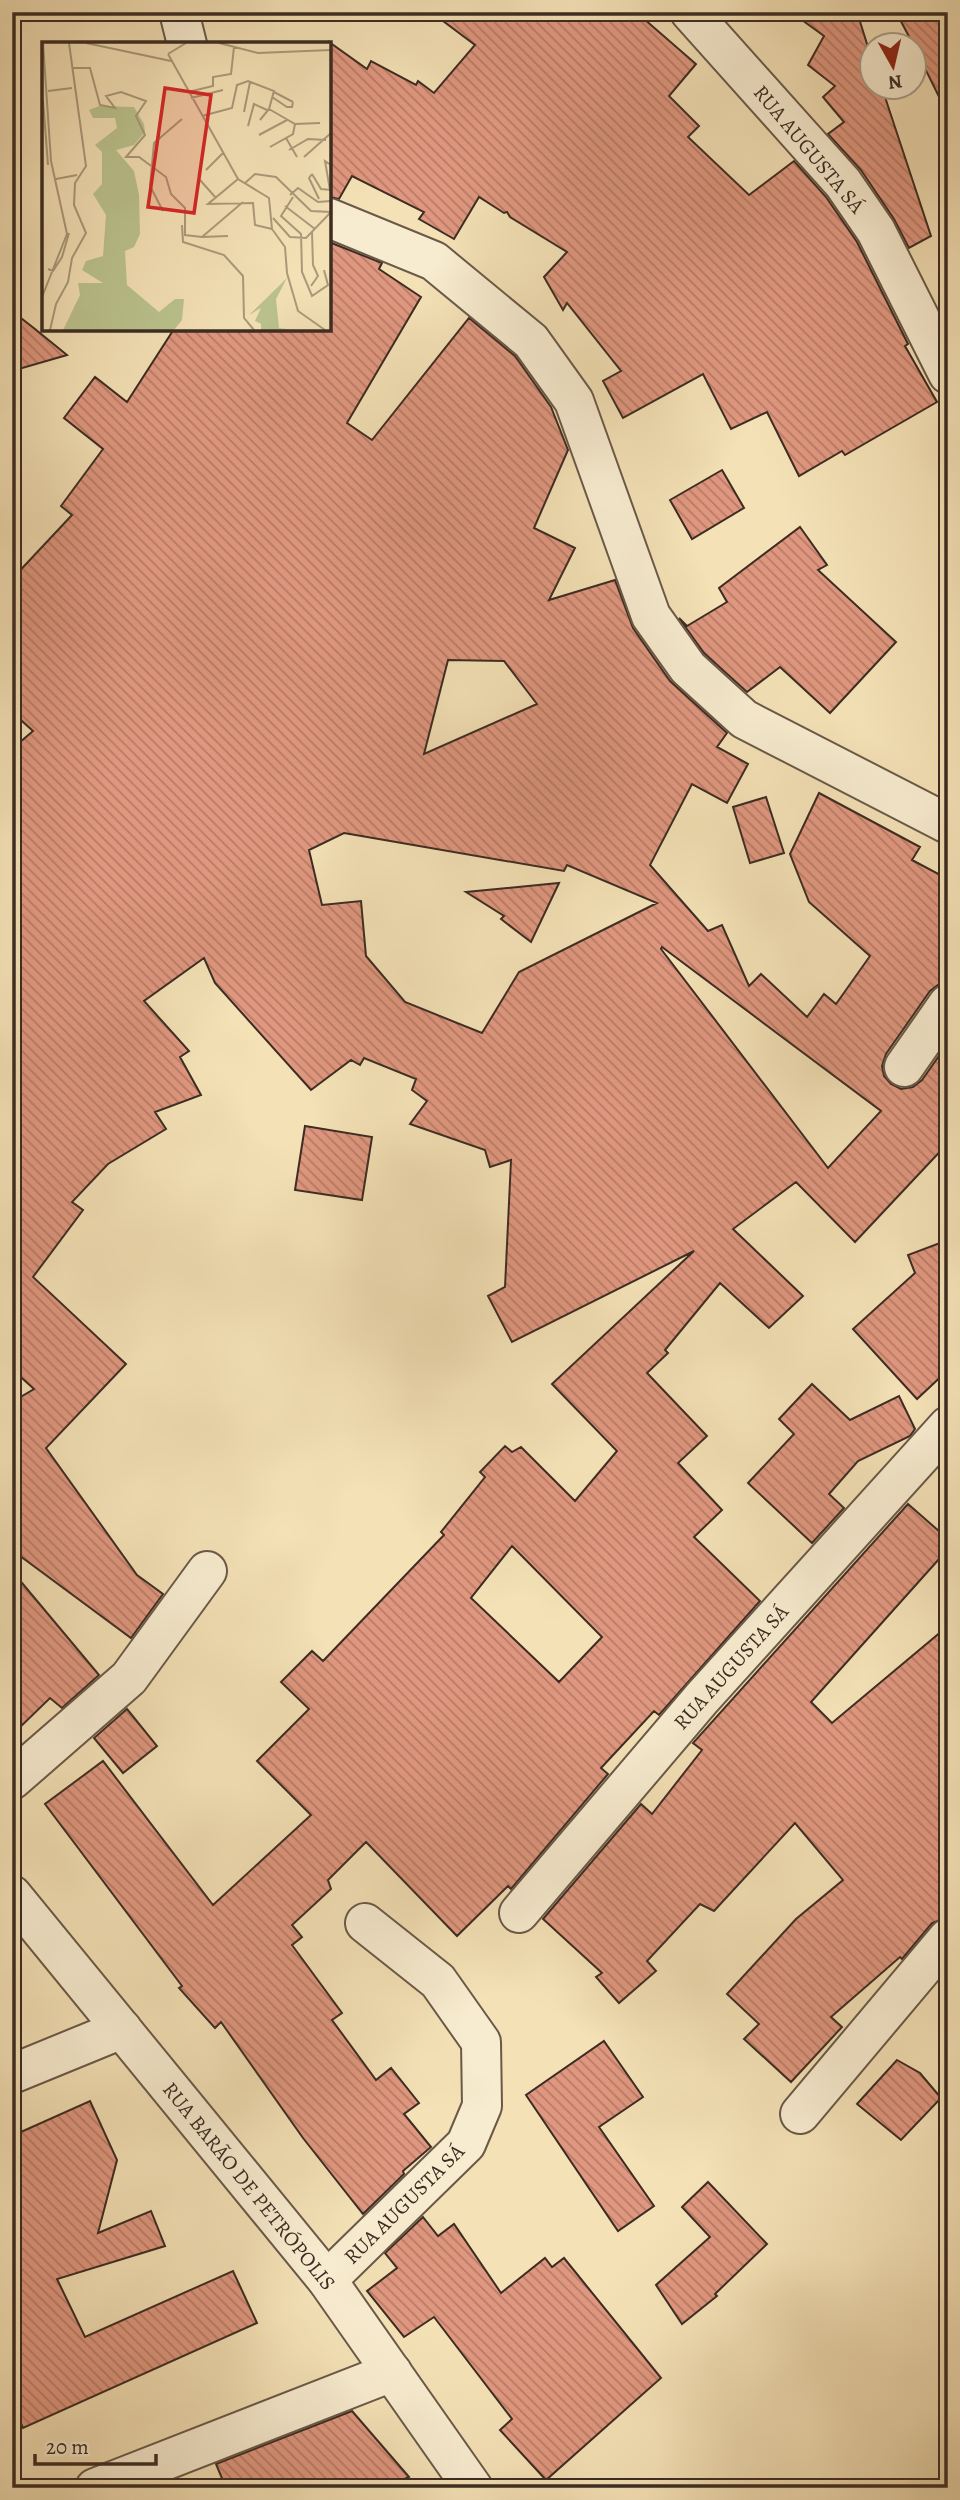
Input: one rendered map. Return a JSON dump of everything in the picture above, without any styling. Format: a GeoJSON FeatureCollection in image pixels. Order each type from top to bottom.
{"type":"FeatureCollection","features":[{"type":"Feature","properties":{"kind":"street"},"geometry":{"type":"LineString","coordinates":[[179,12],[186,42]]}},
{"type":"Feature","properties":{"kind":"street","name":"RUA AUGUSTA SÁ"},"geometry":{"type":"LineString","coordinates":[[690,12],[843,183],[876,231],[948,374]]}},
{"type":"Feature","properties":{"kind":"street"},"geometry":{"type":"LineString","coordinates":[[331,219],[435,261],[531,341],[574,401],[651,616],[688,668],[744,719],[948,824]]}},
{"type":"Feature","properties":{"kind":"street"},"geometry":{"type":"LineString","coordinates":[[904,1067],[948,1004]]}},
{"type":"Feature","properties":{"kind":"street","name":"RUA AUGUSTA SÁ"},"geometry":{"type":"LineString","coordinates":[[519,1913],[702,1698],[948,1426]]}},
{"type":"Feature","properties":{"kind":"street"},"geometry":{"type":"LineString","coordinates":[[12,1780],[129,1678],[207,1571]]}},
{"type":"Feature","properties":{"kind":"street","name":"RUA BARÃO DE PETRÓPOLIS"},"geometry":{"type":"LineString","coordinates":[[19,1920],[122,2028],[327,2280],[473,2488]]}},
{"type":"Feature","properties":{"kind":"street","name":"RUA AUGUSTA SÁ"},"geometry":{"type":"LineString","coordinates":[[327,2280],[466,2144],[482,2106],[481,2042],[438,1981],[365,1923]]}},
{"type":"Feature","properties":{"kind":"street"},"geometry":{"type":"LineString","coordinates":[[800,2113],[948,1938]]}},
{"type":"Feature","properties":{"kind":"street"},"geometry":{"type":"LineString","coordinates":[[12,2074],[122,2028]]}},
{"type":"Feature","properties":{"kind":"street"},"geometry":{"type":"LineString","coordinates":[[95,2488],[392,2372]]}},
{"type":"Feature","properties":{"kind":"building"},"geometry":{"type":"Polygon","coordinates":[[[431,12],[636,12],[696,64],[669,96],[699,126],[688,137],[749,195],[794,161],[826,197],[857,242],[908,344],[905,346],[937,402],[845,455],[842,451],[799,476],[767,412],[731,429],[703,374],[623,418],[603,381],[621,371],[567,303],[563,310],[544,277],[567,252],[510,217],[507,212],[504,213],[479,197],[454,239],[419,219],[424,212],[352,176],[339,199],[331,197],[331,43],[367,69],[371,61],[416,85],[418,81],[434,93],[475,45],[431,12]]]}},
{"type":"Feature","properties":{"kind":"building"},"geometry":{"type":"Polygon","coordinates":[[[791,12],[857,12],[863,32],[858,32],[858,102],[887,102],[931,236],[909,248],[894,219],[861,170],[828,134],[844,122],[823,97],[835,86],[808,65],[824,36],[791,12]]]}},
{"type":"Feature","properties":{"kind":"building"},"geometry":{"type":"Polygon","coordinates":[[[896,12],[948,12],[948,115],[928,74],[928,32],[907,32],[896,12]]]}},
{"type":"Feature","properties":{"kind":"building"},"geometry":{"type":"Polygon","coordinates":[[[331,243],[382,263],[379,269],[421,297],[347,423],[372,440],[469,318],[515,356],[551,407],[568,450],[534,528],[575,548],[549,600],[615,580],[633,628],[670,681],[727,733],[717,747],[748,764],[727,803],[692,784],[650,865],[708,931],[722,925],[749,986],[761,974],[807,1017],[824,994],[836,1004],[870,956],[809,902],[790,854],[819,793],[920,847],[912,860],[948,879],[948,982],[930,991],[886,1054],[882,1066],[884,1076],[891,1084],[901,1089],[913,1087],[922,1080],[948,1043],[948,1143],[855,1242],[796,1182],[733,1229],[803,1296],[769,1328],[720,1283],[665,1350],[668,1353],[647,1373],[707,1436],[678,1463],[722,1510],[694,1537],[760,1601],[659,1715],[654,1711],[601,1768],[608,1774],[511,1889],[508,1886],[457,1936],[366,1842],[328,1880],[331,1889],[292,1925],[302,1937],[292,1945],[342,2013],[332,2020],[376,2080],[391,2068],[419,2103],[404,2114],[431,2147],[403,2171],[404,2174],[363,2214],[303,2138],[221,2022],[215,2028],[179,1988],[182,1986],[45,1804],[103,1761],[213,1905],[311,1815],[257,1761],[309,1709],[281,1682],[312,1651],[323,1661],[444,1535],[441,1532],[485,1477],[480,1472],[505,1446],[512,1452],[521,1447],[575,1501],[617,1451],[552,1384],[694,1251],[512,1342],[488,1296],[505,1287],[511,1160],[490,1167],[485,1150],[410,1124],[427,1101],[412,1090],[416,1079],[364,1058],[360,1065],[351,1060],[311,1090],[215,983],[204,958],[144,1001],[189,1051],[180,1057],[201,1095],[155,1112],[166,1129],[108,1164],[72,1202],[83,1210],[33,1277],[126,1364],[46,1448],[137,1575],[163,1594],[131,1638],[12,1550],[12,1402],[34,1389],[12,1369],[12,749],[33,731],[12,712],[12,579],[72,515],[61,506],[103,449],[64,418],[95,377],[127,402],[173,331],[331,331],[331,243]],[[448,660],[424,754],[537,704],[504,661],[448,660]],[[344,833],[309,850],[322,905],[361,901],[366,956],[405,1002],[482,1033],[519,972],[657,903],[567,865],[564,871],[344,833]],[[662,947],[661,949],[828,1168],[881,1111],[662,947]],[[512,1546],[471,1598],[559,1682],[602,1637],[512,1546]]]}},
{"type":"Feature","properties":{"kind":"building"},"geometry":{"type":"Polygon","coordinates":[[[12,311],[35,329],[67,355],[12,371],[12,311]]]}},
{"type":"Feature","properties":{"kind":"building"},"geometry":{"type":"Polygon","coordinates":[[[722,470],[744,508],[692,539],[670,500],[722,470]]]}},
{"type":"Feature","properties":{"kind":"building"},"geometry":{"type":"Polygon","coordinates":[[[800,527],[827,565],[818,570],[896,642],[830,713],[780,667],[747,692],[704,653],[679,618],[687,626],[727,602],[719,588],[800,527]]]}},
{"type":"Feature","properties":{"kind":"building"},"geometry":{"type":"Polygon","coordinates":[[[766,797],[784,853],[750,863],[733,807],[766,797]]]}},
{"type":"Feature","properties":{"kind":"building"},"geometry":{"type":"Polygon","coordinates":[[[559,883],[531,942],[501,919],[504,916],[466,892],[559,883]]]}},
{"type":"Feature","properties":{"kind":"building"},"geometry":{"type":"Polygon","coordinates":[[[305,1126],[372,1137],[362,1200],[295,1190],[305,1126]]]}},
{"type":"Feature","properties":{"kind":"building"},"geometry":{"type":"Polygon","coordinates":[[[948,1240],[948,1370],[917,1399],[853,1329],[915,1273],[908,1255],[948,1240]]]}},
{"type":"Feature","properties":{"kind":"building"},"geometry":{"type":"Polygon","coordinates":[[[812,1384],[850,1420],[899,1396],[915,1429],[910,1436],[858,1461],[829,1494],[844,1508],[812,1543],[748,1483],[794,1434],[779,1419],[812,1384]]]}},
{"type":"Feature","properties":{"kind":"building"},"geometry":{"type":"Polygon","coordinates":[[[908,1504],[948,1539],[948,1549],[811,1702],[832,1723],[948,1626],[948,1917],[932,1923],[902,1959],[900,1957],[831,2017],[842,2027],[791,2082],[744,2039],[759,2024],[727,1994],[796,1919],[843,1880],[795,1823],[714,1911],[700,1904],[647,1961],[656,1971],[619,2003],[596,1977],[602,1973],[543,1919],[641,1804],[652,1814],[702,1750],[693,1743],[908,1504]]]}},
{"type":"Feature","properties":{"kind":"building"},"geometry":{"type":"Polygon","coordinates":[[[12,1571],[99,1675],[62,1708],[50,1698],[12,1735],[12,1571]]]}},
{"type":"Feature","properties":{"kind":"building"},"geometry":{"type":"Polygon","coordinates":[[[127,1709],[157,1746],[123,1773],[94,1738],[127,1709]]]}},
{"type":"Feature","properties":{"kind":"building"},"geometry":{"type":"Polygon","coordinates":[[[604,2041],[643,2097],[599,2127],[654,2206],[618,2231],[526,2095],[604,2041]]]}},
{"type":"Feature","properties":{"kind":"building"},"geometry":{"type":"Polygon","coordinates":[[[897,2060],[920,2073],[941,2098],[901,2140],[857,2104],[897,2060]]]}},
{"type":"Feature","properties":{"kind":"building"},"geometry":{"type":"Polygon","coordinates":[[[90,2101],[117,2160],[98,2233],[151,2211],[165,2246],[57,2279],[85,2337],[233,2271],[257,2323],[23,2428],[12,2404],[12,2136],[90,2101]]]}},
{"type":"Feature","properties":{"kind":"building"},"geometry":{"type":"Polygon","coordinates":[[[708,2182],[767,2244],[715,2294],[717,2296],[682,2324],[656,2285],[710,2237],[682,2207],[708,2182]]]}},
{"type":"Feature","properties":{"kind":"building"},"geometry":{"type":"Polygon","coordinates":[[[423,2217],[438,2236],[454,2224],[501,2293],[545,2258],[552,2267],[564,2258],[661,2378],[546,2480],[500,2430],[512,2419],[434,2317],[404,2337],[367,2291],[397,2268],[385,2253],[423,2217]]]}},
{"type":"Feature","properties":{"kind":"building"},"geometry":{"type":"Polygon","coordinates":[[[352,2411],[409,2477],[384,2488],[226,2488],[216,2464],[352,2411]]]}}]}
